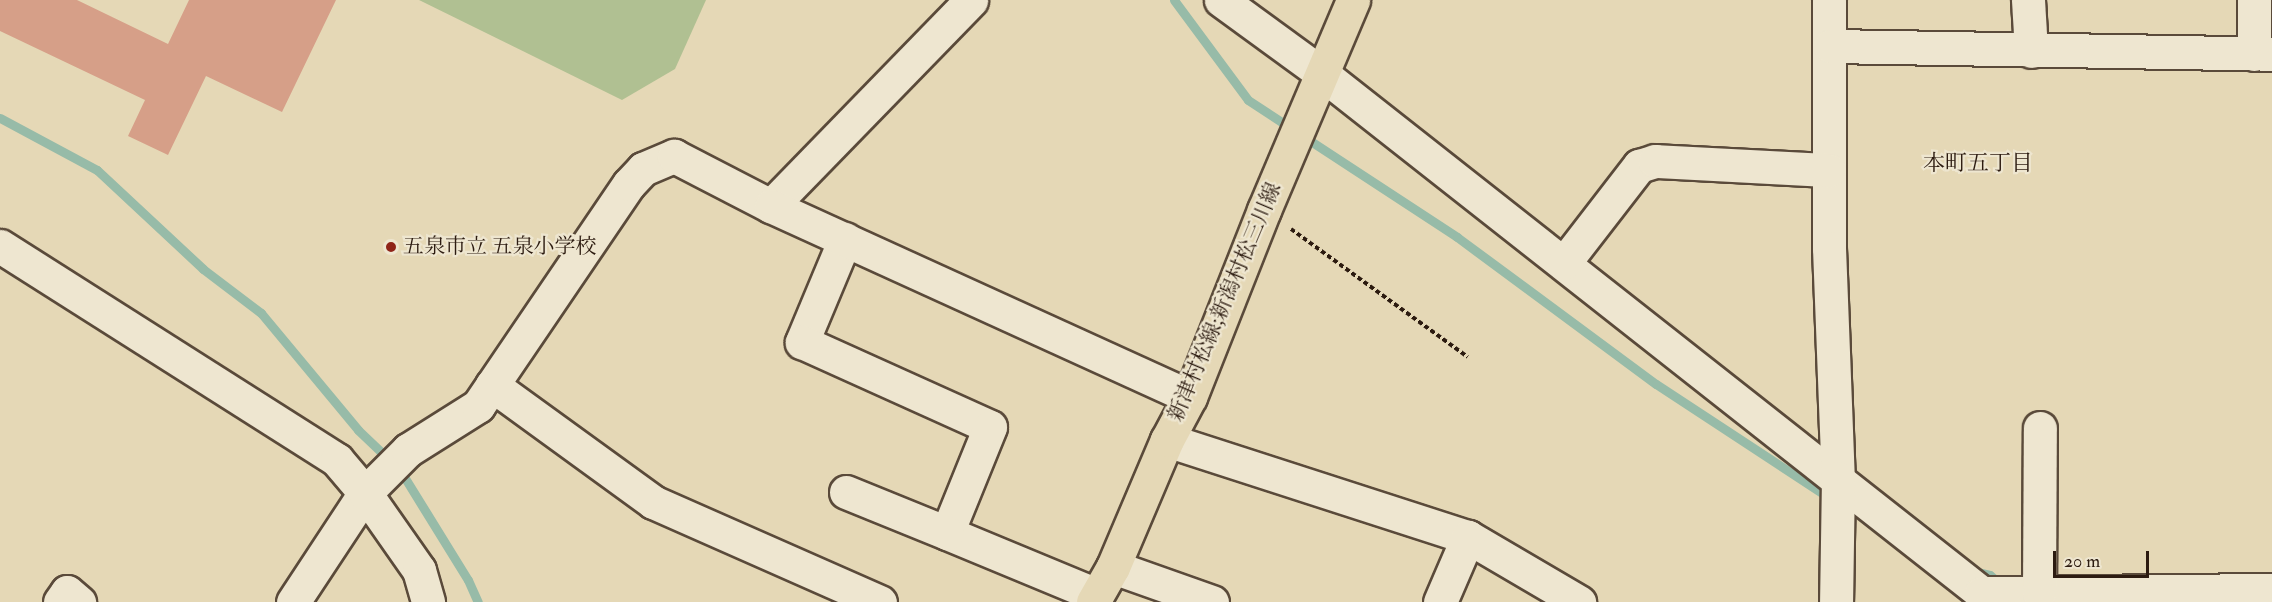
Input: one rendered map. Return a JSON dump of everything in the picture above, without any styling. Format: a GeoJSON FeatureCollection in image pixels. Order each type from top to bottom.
{"type":"FeatureCollection","features":[{"type":"Feature","properties":{"kind":"main road","name":"新津村松線;新潟村松三川線"},"geometry":{"type":"LineString","coordinates":[[1095,598],[1113,567],[1167,440],[1190,397],[1264,210],[1353,0]]}},
{"type":"Feature","properties":{"kind":"street"},"geometry":{"type":"LineString","coordinates":[[771,206],[970,0]]}},
{"type":"Feature","properties":{"kind":"street"},"geometry":{"type":"LineString","coordinates":[[1221,0],[1321,72],[1987,597],[2040,593],[2272,590]]}},
{"type":"Feature","properties":{"kind":"street"},"geometry":{"type":"LineString","coordinates":[[1829,0],[1829,248],[1838,478],[1836,602]]}},
{"type":"Feature","properties":{"kind":"street"},"geometry":{"type":"LineString","coordinates":[[2028,0],[2031,51]]}},
{"type":"Feature","properties":{"kind":"street"},"geometry":{"type":"LineString","coordinates":[[1830,46],[2263,54],[2254,0]]}},
{"type":"Feature","properties":{"kind":"street"},"geometry":{"type":"LineString","coordinates":[[293,602],[365,493],[408,450],[478,406],[629,184],[643,169],[674,156],[771,206],[1190,397]]}},
{"type":"Feature","properties":{"kind":"street"},"geometry":{"type":"LineString","coordinates":[[1564,263],[1639,166],[1655,161],[1829,170]]}},
{"type":"Feature","properties":{"kind":"street"},"geometry":{"type":"LineString","coordinates":[[845,239],[802,342],[990,427],[947,533]]}},
{"type":"Feature","properties":{"kind":"street"},"geometry":{"type":"LineString","coordinates":[[0,246],[337,460],[365,493],[419,570],[428,602]]}},
{"type":"Feature","properties":{"kind":"street"},"geometry":{"type":"LineString","coordinates":[[492,385],[653,502],[880,602]]}},
{"type":"Feature","properties":{"kind":"street"},"geometry":{"type":"LineString","coordinates":[[2040,428],[2040,593]]}},
{"type":"Feature","properties":{"kind":"street"},"geometry":{"type":"LineString","coordinates":[[1167,440],[1467,537],[1579,602]]}},
{"type":"Feature","properties":{"kind":"street"},"geometry":{"type":"LineString","coordinates":[[846,492],[947,533],[1095,598]]}},
{"type":"Feature","properties":{"kind":"street"},"geometry":{"type":"LineString","coordinates":[[1440,602],[1467,537]]}},
{"type":"Feature","properties":{"kind":"street"},"geometry":{"type":"LineString","coordinates":[[1113,567],[1212,602]]}},
{"type":"Feature","properties":{"kind":"street"},"geometry":{"type":"LineString","coordinates":[[60,602],[67,592],[79,602]]}},
{"type":"Feature","properties":{"kind":"path"},"geometry":{"type":"LineString","coordinates":[[1264,210],[1468,357]]}},
{"type":"Feature","properties":{"kind":"green space"},"geometry":{"type":"Polygon","coordinates":[[[419,0],[706,0],[675,69],[622,100],[419,0]]]}},
{"type":"Feature","properties":{"kind":"building"},"geometry":{"type":"Polygon","coordinates":[[[0,0],[77,0],[168,44],[189,0],[336,0],[282,112],[206,76],[168,155],[128,136],[145,100],[0,31],[0,0]]]}},
{"type":"Feature","properties":{"kind":"waterway"},"geometry":{"type":"LineString","coordinates":[[1174,0],[1248,100],[1457,237],[1656,384],[1831,499]]}},
{"type":"Feature","properties":{"kind":"waterway"},"geometry":{"type":"LineString","coordinates":[[0,118],[97,170],[203,269],[261,313],[358,430],[400,470],[468,580],[478,602]]}},
{"type":"Feature","properties":{"kind":"waterway"},"geometry":{"type":"LineString","coordinates":[[1973,571],[1990,575],[2000,584]]}},
{"type":"Feature","properties":{"kind":"place","name":"五泉市立 五泉小学校"},"geometry":{"type":"Point","coordinates":[391,247]}},
{"type":"Feature","properties":{"kind":"district","name":"本町五丁目"},"geometry":{"type":"Point","coordinates":[1978,164]}}]}
